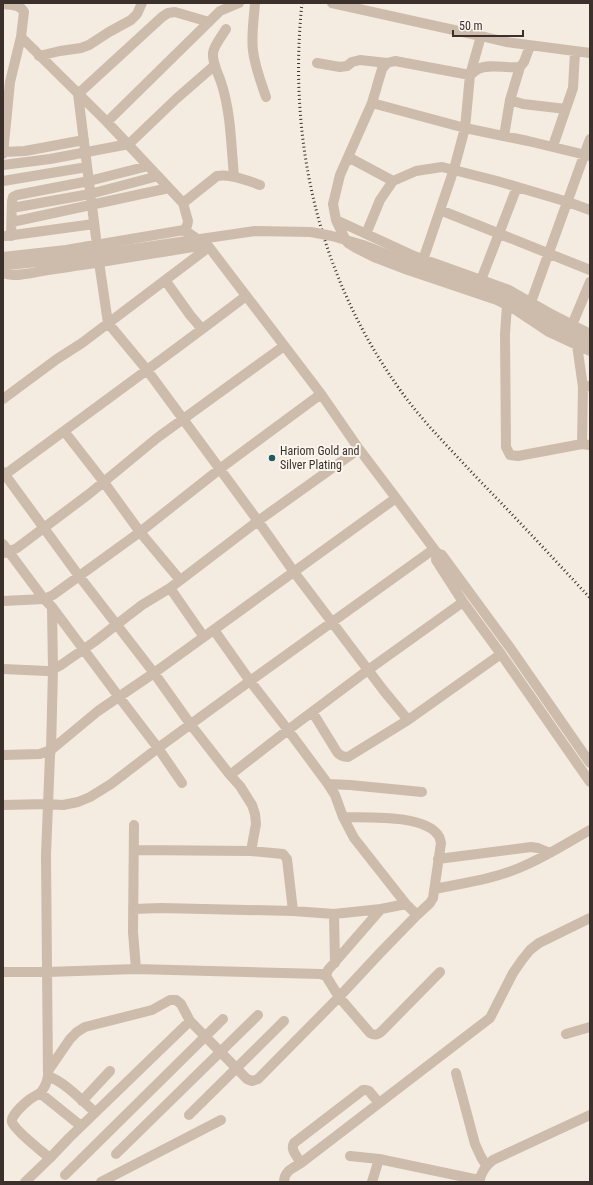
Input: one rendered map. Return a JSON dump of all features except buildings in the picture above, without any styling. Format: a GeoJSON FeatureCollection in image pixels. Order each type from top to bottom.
{"type":"FeatureCollection","features":[{"type":"Feature","properties":{"kind":"street"},"geometry":{"type":"LineString","coordinates":[[39,56],[49,52],[81,48],[89,45],[131,20],[137,14],[142,3]]}},
{"type":"Feature","properties":{"kind":"street"},"geometry":{"type":"LineString","coordinates":[[107,122],[220,11],[240,3]]}},
{"type":"Feature","properties":{"kind":"street"},"geometry":{"type":"LineString","coordinates":[[332,3],[506,42],[590,54]]}},
{"type":"Feature","properties":{"kind":"street"},"geometry":{"type":"LineString","coordinates":[[3,4],[19,6],[24,12],[21,37],[10,82],[3,153],[25,151],[84,140]]}},
{"type":"Feature","properties":{"kind":"street"},"geometry":{"type":"LineString","coordinates":[[254,6],[253,50],[260,80],[266,97]]}},
{"type":"Feature","properties":{"kind":"street"},"geometry":{"type":"LineString","coordinates":[[78,94],[168,13],[175,12],[208,22]]}},
{"type":"Feature","properties":{"kind":"street"},"geometry":{"type":"LineString","coordinates":[[226,29],[213,53],[215,65],[226,99],[234,176]]}},
{"type":"Feature","properties":{"kind":"street"},"geometry":{"type":"LineString","coordinates":[[423,260],[454,169],[465,128],[470,75],[480,36]]}},
{"type":"Feature","properties":{"kind":"street"},"geometry":{"type":"LineString","coordinates":[[21,37],[129,144],[183,203],[188,221],[184,230]]}},
{"type":"Feature","properties":{"kind":"street"},"geometry":{"type":"LineString","coordinates":[[504,136],[510,100],[520,67],[524,62],[530,46]]}},
{"type":"Feature","properties":{"kind":"street"},"geometry":{"type":"LineString","coordinates":[[553,146],[573,88],[575,52]]}},
{"type":"Feature","properties":{"kind":"street"},"geometry":{"type":"LineString","coordinates":[[317,63],[340,67],[347,66],[352,62],[360,60],[386,63],[395,62],[470,75],[478,69],[490,67],[520,67]]}},
{"type":"Feature","properties":{"kind":"street"},"geometry":{"type":"LineString","coordinates":[[386,63],[382,69],[372,103],[340,175],[333,204],[336,220],[345,239],[356,248],[408,270],[491,298],[506,305],[549,332],[590,351]]}},
{"type":"Feature","properties":{"kind":"street"},"geometry":{"type":"LineString","coordinates":[[3,165],[50,160],[129,144],[176,98],[215,65]]}},
{"type":"Feature","properties":{"kind":"street"},"geometry":{"type":"LineString","coordinates":[[78,94],[96,238]]}},
{"type":"Feature","properties":{"kind":"street"},"geometry":{"type":"LineString","coordinates":[[510,100],[524,104],[566,110]]}},
{"type":"Feature","properties":{"kind":"street"},"geometry":{"type":"LineString","coordinates":[[372,103],[465,128],[553,146],[587,155]]}},
{"type":"Feature","properties":{"kind":"street"},"geometry":{"type":"LineString","coordinates":[[531,302],[548,254],[587,155],[590,139]]}},
{"type":"Feature","properties":{"kind":"street"},"geometry":{"type":"LineString","coordinates":[[348,157],[393,181]]}},
{"type":"Feature","properties":{"kind":"street"},"geometry":{"type":"LineString","coordinates":[[94,224],[9,236],[12,222],[12,201],[16,195],[89,181],[148,166]]}},
{"type":"Feature","properties":{"kind":"street"},"geometry":{"type":"LineString","coordinates":[[3,181],[87,167]]}},
{"type":"Feature","properties":{"kind":"street"},"geometry":{"type":"LineString","coordinates":[[366,234],[380,200],[393,181],[416,171],[432,168],[442,167],[454,169],[568,202],[590,210]]}},
{"type":"Feature","properties":{"kind":"street"},"geometry":{"type":"LineString","coordinates":[[12,208],[90,194],[158,176]]}},
{"type":"Feature","properties":{"kind":"street"},"geometry":{"type":"LineString","coordinates":[[183,203],[217,176],[234,176],[260,185]]}},
{"type":"Feature","properties":{"kind":"street"},"geometry":{"type":"LineString","coordinates":[[481,280],[517,187]]}},
{"type":"Feature","properties":{"kind":"street"},"geometry":{"type":"LineString","coordinates":[[12,222],[169,188]]}},
{"type":"Feature","properties":{"kind":"street"},"geometry":{"type":"LineString","coordinates":[[440,210],[590,270]]}},
{"type":"Feature","properties":{"kind":"street"},"geometry":{"type":"LineString","coordinates":[[336,220],[423,260],[509,290],[590,334]]}},
{"type":"Feature","properties":{"kind":"street"},"geometry":{"type":"LineString","coordinates":[[4,265],[74,249],[184,230],[207,246],[321,394],[359,450],[435,551],[442,555],[511,649],[590,763]]}},
{"type":"Feature","properties":{"kind":"street"},"geometry":{"type":"LineString","coordinates":[[4,265],[91,255],[255,230],[311,232],[351,241],[444,276],[502,294],[573,336],[590,343]]}},
{"type":"Feature","properties":{"kind":"street"},"geometry":{"type":"LineString","coordinates":[[4,265],[8,275],[22,274],[207,246]]}},
{"type":"Feature","properties":{"kind":"street"},"geometry":{"type":"LineString","coordinates":[[3,400],[56,359],[82,342],[165,280],[207,246]]}},
{"type":"Feature","properties":{"kind":"street"},"geometry":{"type":"LineString","coordinates":[[99,262],[108,323],[147,370],[294,572],[384,691],[408,720]]}},
{"type":"Feature","properties":{"kind":"street"},"geometry":{"type":"LineString","coordinates":[[165,280],[202,329]]}},
{"type":"Feature","properties":{"kind":"street"},"geometry":{"type":"LineString","coordinates":[[572,325],[590,282]]}},
{"type":"Feature","properties":{"kind":"street"},"geometry":{"type":"LineString","coordinates":[[246,296],[4,474],[79,576],[154,673],[191,725],[240,786],[252,805],[255,814],[256,824],[251,851]]}},
{"type":"Feature","properties":{"kind":"street"},"geometry":{"type":"LineString","coordinates":[[506,305],[506,447],[510,455],[518,456],[586,444],[586,386],[577,346]]}},
{"type":"Feature","properties":{"kind":"street"},"geometry":{"type":"LineString","coordinates":[[5,549],[17,548],[182,419],[284,346]]}},
{"type":"Feature","properties":{"kind":"street"},"geometry":{"type":"LineString","coordinates":[[3,600],[44,599],[53,595],[140,532],[321,394]]}},
{"type":"Feature","properties":{"kind":"street"},"geometry":{"type":"LineString","coordinates":[[64,431],[104,481],[140,532],[180,580]]}},
{"type":"Feature","properties":{"kind":"street"},"geometry":{"type":"LineString","coordinates":[[3,669],[47,671],[61,665],[84,650],[142,605],[170,588],[258,521],[359,450]]}},
{"type":"Feature","properties":{"kind":"street"},"geometry":{"type":"LineString","coordinates":[[3,755],[40,754],[51,750],[98,712],[396,498]]}},
{"type":"Feature","properties":{"kind":"street"},"geometry":{"type":"LineString","coordinates":[[5,549],[52,607],[158,748],[182,783]]}},
{"type":"Feature","properties":{"kind":"street"},"geometry":{"type":"LineString","coordinates":[[435,551],[436,560],[463,602],[590,782]]}},
{"type":"Feature","properties":{"kind":"street"},"geometry":{"type":"LineString","coordinates":[[3,805],[64,805],[78,802],[90,797],[111,784],[158,748],[332,622],[435,551]]}},
{"type":"Feature","properties":{"kind":"street"},"geometry":{"type":"LineString","coordinates":[[170,588],[204,637]]}},
{"type":"Feature","properties":{"kind":"street"},"geometry":{"type":"LineString","coordinates":[[230,775],[368,670],[463,602]]}},
{"type":"Feature","properties":{"kind":"street"},"geometry":{"type":"LineString","coordinates":[[50,1158],[12,1123],[11,1119],[28,1100],[40,1093],[46,1083],[48,1073],[46,854],[53,669],[52,607]]}},
{"type":"Feature","properties":{"kind":"street"},"geometry":{"type":"LineString","coordinates":[[214,630],[250,681],[328,784],[335,795],[343,817],[354,838],[406,904],[417,915]]}},
{"type":"Feature","properties":{"kind":"street"},"geometry":{"type":"LineString","coordinates":[[312,713],[340,756],[348,757],[408,720],[501,654]]}},
{"type":"Feature","properties":{"kind":"street"},"geometry":{"type":"LineString","coordinates":[[328,784],[422,792]]}},
{"type":"Feature","properties":{"kind":"street"},"geometry":{"type":"LineString","coordinates":[[48,1073],[77,1032],[85,1027],[152,1010],[170,1000],[176,1000],[181,1004],[190,1021],[247,1079],[252,1081],[258,1079],[430,903],[433,898],[441,844],[439,836],[434,831],[425,826],[399,818],[343,817]]}},
{"type":"Feature","properties":{"kind":"street"},"geometry":{"type":"LineString","coordinates":[[134,825],[133,909],[136,969]]}},
{"type":"Feature","properties":{"kind":"street"},"geometry":{"type":"LineString","coordinates":[[435,889],[505,873],[520,868],[590,830]]}},
{"type":"Feature","properties":{"kind":"street"},"geometry":{"type":"LineString","coordinates":[[438,859],[530,847],[538,848],[550,853]]}},
{"type":"Feature","properties":{"kind":"street"},"geometry":{"type":"LineString","coordinates":[[134,850],[251,851],[283,854],[287,859],[292,911]]}},
{"type":"Feature","properties":{"kind":"street"},"geometry":{"type":"LineString","coordinates":[[133,909],[161,908],[292,911],[334,914],[381,910],[406,904]]}},
{"type":"Feature","properties":{"kind":"street"},"geometry":{"type":"LineString","coordinates":[[326,976],[335,963],[381,910]]}},
{"type":"Feature","properties":{"kind":"street"},"geometry":{"type":"LineString","coordinates":[[334,914],[335,963]]}},
{"type":"Feature","properties":{"kind":"street"},"geometry":{"type":"LineString","coordinates":[[284,1182],[285,1174],[288,1171],[301,1163],[490,1018],[514,973],[530,950],[539,943],[590,918]]}},
{"type":"Feature","properties":{"kind":"street"},"geometry":{"type":"LineString","coordinates":[[3,972],[136,969],[321,974],[326,976],[339,997],[370,1033],[374,1035],[378,1035],[440,972]]}},
{"type":"Feature","properties":{"kind":"street"},"geometry":{"type":"LineString","coordinates":[[116,1154],[258,1015]]}},
{"type":"Feature","properties":{"kind":"street"},"geometry":{"type":"LineString","coordinates":[[65,1176],[224,1019]]}},
{"type":"Feature","properties":{"kind":"street"},"geometry":{"type":"LineString","coordinates":[[25,1182],[95,1112],[190,1021]]}},
{"type":"Feature","properties":{"kind":"street"},"geometry":{"type":"LineString","coordinates":[[189,1115],[284,1021]]}},
{"type":"Feature","properties":{"kind":"street"},"geometry":{"type":"LineString","coordinates":[[566,1034],[590,1027]]}},
{"type":"Feature","properties":{"kind":"street"},"geometry":{"type":"LineString","coordinates":[[82,1101],[110,1071]]}},
{"type":"Feature","properties":{"kind":"street"},"geometry":{"type":"LineString","coordinates":[[48,1073],[95,1112]]}},
{"type":"Feature","properties":{"kind":"street"},"geometry":{"type":"LineString","coordinates":[[456,1073],[475,1144],[480,1157],[486,1165]]}},
{"type":"Feature","properties":{"kind":"street"},"geometry":{"type":"LineString","coordinates":[[301,1163],[292,1150],[294,1143],[356,1095],[363,1090],[369,1091],[379,1103]]}},
{"type":"Feature","properties":{"kind":"street"},"geometry":{"type":"LineString","coordinates":[[40,1093],[81,1126]]}},
{"type":"Feature","properties":{"kind":"street"},"geometry":{"type":"LineString","coordinates":[[350,1156],[379,1159],[479,1181],[482,1171],[486,1165],[493,1160],[590,1115]]}},
{"type":"Feature","properties":{"kind":"street"},"geometry":{"type":"LineString","coordinates":[[101,1182],[221,1120]]}},
{"type":"Feature","properties":{"kind":"street"},"geometry":{"type":"LineString","coordinates":[[372,1182],[379,1159]]}},
{"type":"Feature","properties":{"kind":"railway"},"geometry":{"type":"LineString","coordinates":[[302,3],[299,56],[300,109],[306,162],[317,213],[333,262],[353,311],[379,357],[417,412],[590,598]]}},
{"type":"Feature","properties":{"kind":"place","name":"Hariom Gold and Silver Plating"},"geometry":{"type":"Point","coordinates":[272,458]}}]}
